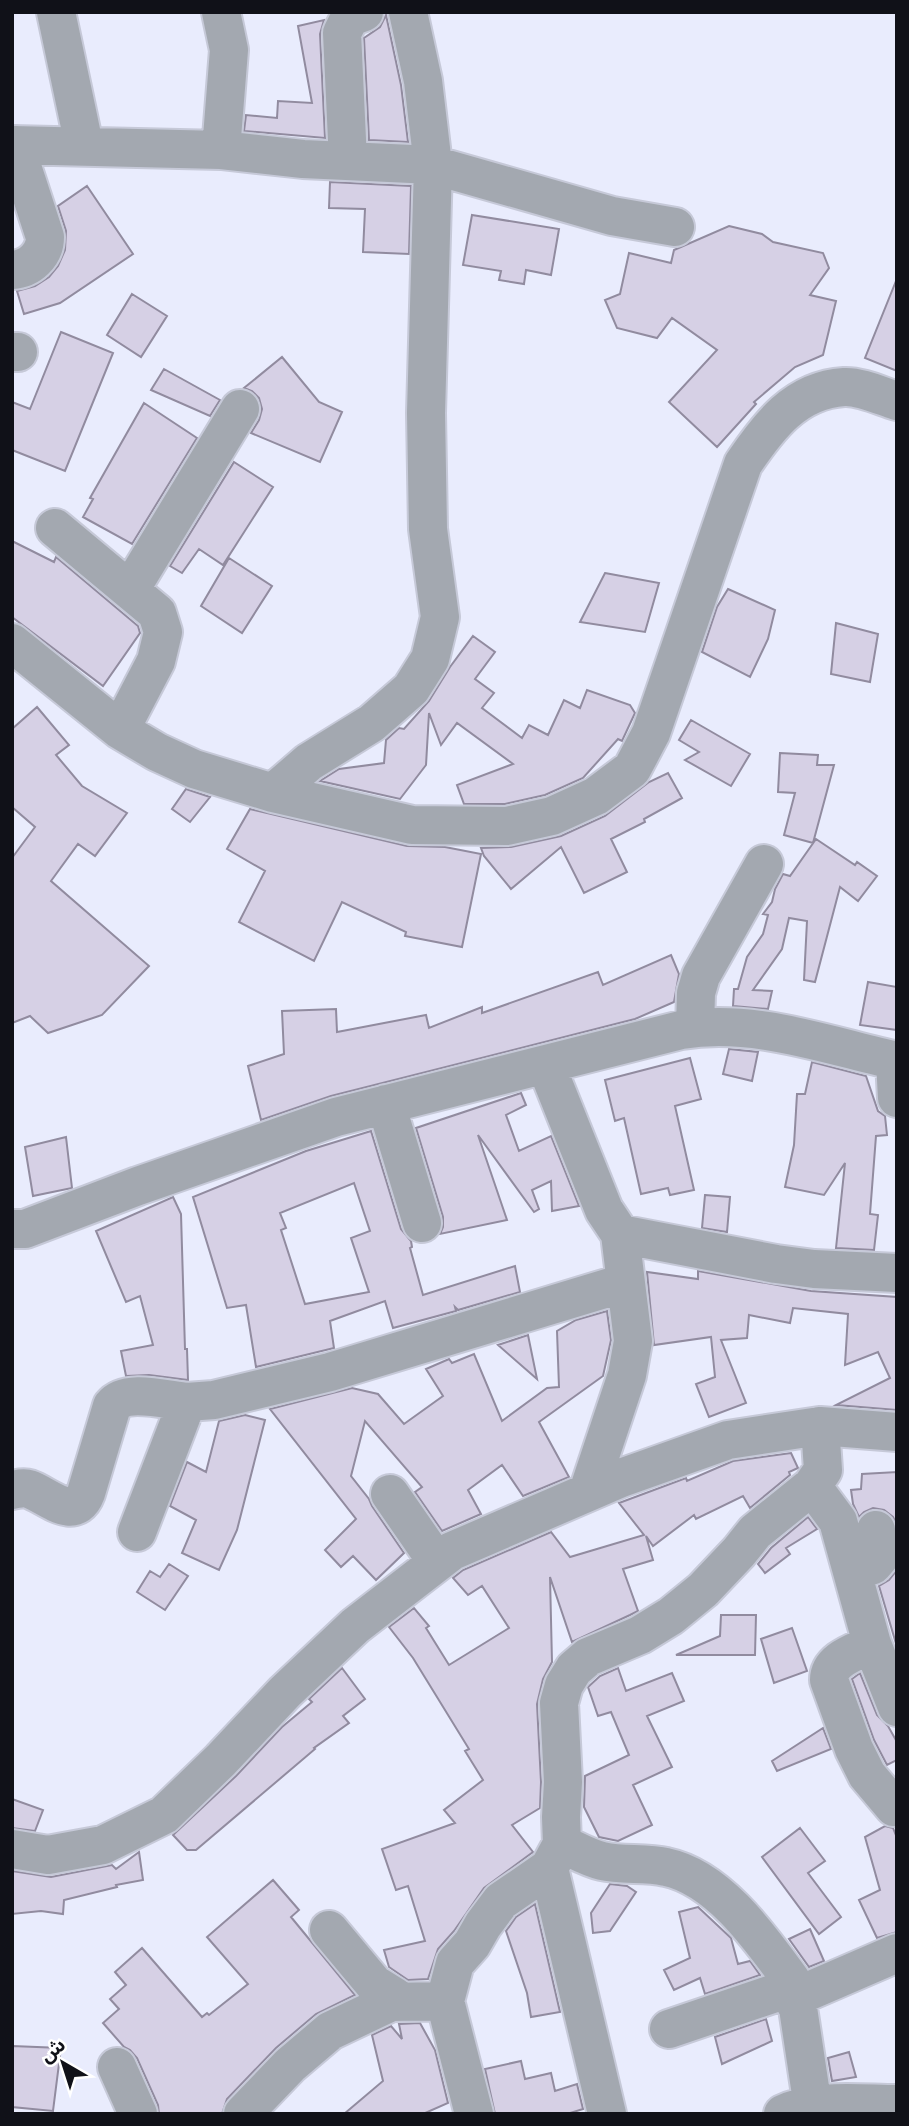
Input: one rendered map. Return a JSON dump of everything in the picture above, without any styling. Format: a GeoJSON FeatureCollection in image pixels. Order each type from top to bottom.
{"type":"FeatureCollection","features":[{"type":"Feature","properties":{"kind":"street"},"geometry":{"type":"LineString","coordinates":[[56,12],[83,145]]}},
{"type":"Feature","properties":{"kind":"street"},"geometry":{"type":"LineString","coordinates":[[221,12],[229,50],[221,150]]}},
{"type":"Feature","properties":{"kind":"street"},"geometry":{"type":"LineString","coordinates":[[348,161],[342,33],[350,17],[364,12]]}},
{"type":"Feature","properties":{"kind":"street"},"geometry":{"type":"LineString","coordinates":[[273,793],[309,762],[372,723],[411,689],[429,659],[440,617],[428,529],[426,413],[433,165],[423,81],[408,12]]}},
{"type":"Feature","properties":{"kind":"street"},"geometry":{"type":"LineString","coordinates":[[12,270],[21,270],[35,262],[45,247],[45,237],[13,145],[221,150],[433,165],[612,216],[675,227]]}},
{"type":"Feature","properties":{"kind":"street"},"geometry":{"type":"LineString","coordinates":[[12,643],[120,730],[194,769],[273,793],[412,825],[507,826],[552,816],[596,796],[632,769],[651,733],[743,464],[769,426],[804,397],[845,386],[897,401]]}},
{"type":"Feature","properties":{"kind":"street"},"geometry":{"type":"LineString","coordinates":[[130,590],[240,409]]}},
{"type":"Feature","properties":{"kind":"street"},"geometry":{"type":"LineString","coordinates":[[55,527],[157,613],[163,632],[156,661],[120,730]]}},
{"type":"Feature","properties":{"kind":"street"},"geometry":{"type":"LineString","coordinates":[[695,1028],[696,993],[701,976],[764,864]]}},
{"type":"Feature","properties":{"kind":"street"},"geometry":{"type":"LineString","coordinates":[[12,1229],[25,1229],[151,1181],[336,1117],[695,1028],[745,1027],[896,1073]]}},
{"type":"Feature","properties":{"kind":"street"},"geometry":{"type":"LineString","coordinates":[[546,1065],[604,1210],[620,1234],[632,1341],[626,1375],[588,1492]]}},
{"type":"Feature","properties":{"kind":"street"},"geometry":{"type":"LineString","coordinates":[[386,1104],[422,1223]]}},
{"type":"Feature","properties":{"kind":"street"},"geometry":{"type":"LineString","coordinates":[[620,1234],[776,1264],[814,1269],[897,1273]]}},
{"type":"Feature","properties":{"kind":"street"},"geometry":{"type":"LineString","coordinates":[[12,1490],[30,1489],[63,1506],[75,1506],[86,1493],[112,1406],[129,1395],[187,1402],[214,1400],[330,1372],[624,1283]]}},
{"type":"Feature","properties":{"kind":"street"},"geometry":{"type":"LineString","coordinates":[[137,1532],[187,1402]]}},
{"type":"Feature","properties":{"kind":"street"},"geometry":{"type":"LineString","coordinates":[[607,2114],[556,1856],[563,1782],[559,1703],[564,1685],[574,1669],[588,1657],[640,1635],[671,1616],[703,1590],[755,1532],[812,1486],[823,1470],[820,1426]]}},
{"type":"Feature","properties":{"kind":"street"},"geometry":{"type":"LineString","coordinates":[[12,1849],[48,1854],[103,1845],[164,1815],[285,1692],[355,1626],[452,1551],[621,1478],[728,1440],[820,1426],[897,1432]]}},
{"type":"Feature","properties":{"kind":"street"},"geometry":{"type":"LineString","coordinates":[[812,1486],[838,1521],[872,1644],[897,1707]]}},
{"type":"Feature","properties":{"kind":"street"},"geometry":{"type":"LineString","coordinates":[[390,1494],[438,1562]]}},
{"type":"Feature","properties":{"kind":"street"},"geometry":{"type":"LineString","coordinates":[[853,1572],[873,1565],[879,1558],[876,1530]]}},
{"type":"Feature","properties":{"kind":"street"},"geometry":{"type":"LineString","coordinates":[[872,1644],[834,1664],[829,1680],[854,1749],[867,1774],[896,1809]]}},
{"type":"Feature","properties":{"kind":"street"},"geometry":{"type":"LineString","coordinates":[[467,2110],[445,2001],[455,1963],[501,1901],[556,1856],[666,1867],[684,1872],[712,1888],[746,1923],[791,1980],[790,1994],[798,2008],[803,2111],[897,2104]]}},
{"type":"Feature","properties":{"kind":"street"},"geometry":{"type":"LineString","coordinates":[[329,1930],[374,1984],[395,1997],[391,2002]]}},
{"type":"Feature","properties":{"kind":"street"},"geometry":{"type":"LineString","coordinates":[[669,2029],[790,1994],[897,1954]]}},
{"type":"Feature","properties":{"kind":"street"},"geometry":{"type":"LineString","coordinates":[[243,2114],[290,2065],[330,2031],[391,2002],[445,2001]]}},
{"type":"Feature","properties":{"kind":"street"},"geometry":{"type":"LineString","coordinates":[[117,2067],[138,2114]]}},
{"type":"Feature","properties":{"kind":"building"},"geometry":{"type":"Polygon","coordinates":[[[386,15],[401,85],[408,142],[369,140],[364,38],[380,27],[386,15]]]}},
{"type":"Feature","properties":{"kind":"building"},"geometry":{"type":"Polygon","coordinates":[[[324,20],[320,34],[325,138],[244,131],[246,115],[277,118],[278,101],[312,103],[298,26],[324,20]]]}},
{"type":"Feature","properties":{"kind":"building"},"geometry":{"type":"Polygon","coordinates":[[[330,182],[411,186],[409,254],[363,252],[365,209],[329,208],[330,182]]]}},
{"type":"Feature","properties":{"kind":"building"},"geometry":{"type":"Polygon","coordinates":[[[87,186],[133,254],[60,303],[24,314],[17,291],[35,286],[49,277],[58,266],[65,250],[66,231],[58,206],[87,186]]]}},
{"type":"Feature","properties":{"kind":"building"},"geometry":{"type":"Polygon","coordinates":[[[472,215],[559,229],[551,275],[526,270],[524,284],[499,280],[501,271],[463,265],[472,215]]]}},
{"type":"Feature","properties":{"kind":"building"},"geometry":{"type":"Polygon","coordinates":[[[729,226],[762,234],[773,242],[823,253],[829,268],[810,295],[836,301],[823,355],[795,367],[754,402],[756,404],[717,447],[669,402],[717,350],[672,318],[657,338],[617,328],[605,300],[620,294],[629,253],[671,263],[674,250],[729,226]]]}},
{"type":"Feature","properties":{"kind":"building"},"geometry":{"type":"Polygon","coordinates":[[[897,282],[897,371],[865,358],[897,282]]]}},
{"type":"Feature","properties":{"kind":"building"},"geometry":{"type":"Polygon","coordinates":[[[132,294],[167,316],[141,357],[107,335],[132,294]]]}},
{"type":"Feature","properties":{"kind":"building"},"geometry":{"type":"Polygon","coordinates":[[[61,332],[113,353],[65,471],[12,450],[12,402],[30,409],[61,332]]]}},
{"type":"Feature","properties":{"kind":"building"},"geometry":{"type":"Polygon","coordinates":[[[282,357],[319,402],[342,412],[320,462],[251,433],[262,409],[259,398],[244,388],[282,357]]]}},
{"type":"Feature","properties":{"kind":"building"},"geometry":{"type":"Polygon","coordinates":[[[164,369],[220,400],[210,416],[151,390],[164,369]]]}},
{"type":"Feature","properties":{"kind":"building"},"geometry":{"type":"Polygon","coordinates":[[[144,403],[197,438],[132,544],[83,517],[93,499],[90,498],[144,403]]]}},
{"type":"Feature","properties":{"kind":"building"},"geometry":{"type":"Polygon","coordinates":[[[234,462],[273,487],[223,565],[199,549],[182,573],[170,566],[234,462]]]}},
{"type":"Feature","properties":{"kind":"building"},"geometry":{"type":"Polygon","coordinates":[[[12,541],[54,562],[56,557],[138,626],[140,633],[103,686],[12,617],[12,541]]]}},
{"type":"Feature","properties":{"kind":"building"},"geometry":{"type":"Polygon","coordinates":[[[229,558],[272,586],[242,633],[201,606],[229,558]]]}},
{"type":"Feature","properties":{"kind":"building"},"geometry":{"type":"Polygon","coordinates":[[[605,573],[659,583],[645,632],[580,622],[605,573]]]}},
{"type":"Feature","properties":{"kind":"building"},"geometry":{"type":"Polygon","coordinates":[[[728,589],[775,610],[768,639],[750,677],[702,652],[717,607],[728,589]]]}},
{"type":"Feature","properties":{"kind":"building"},"geometry":{"type":"Polygon","coordinates":[[[836,623],[878,634],[870,682],[831,674],[836,623]]]}},
{"type":"Feature","properties":{"kind":"building"},"geometry":{"type":"Polygon","coordinates":[[[473,636],[495,652],[475,679],[494,693],[482,708],[522,738],[529,725],[548,735],[564,700],[580,708],[587,690],[630,705],[635,713],[622,741],[618,739],[583,778],[545,795],[505,804],[464,804],[457,785],[513,764],[457,723],[441,745],[429,713],[426,765],[400,799],[320,781],[339,769],[384,763],[386,740],[399,728],[404,729],[429,701],[473,636]]]}},
{"type":"Feature","properties":{"kind":"building"},"geometry":{"type":"Polygon","coordinates":[[[37,707],[69,745],[56,755],[82,786],[127,813],[95,856],[78,844],[51,881],[149,966],[102,1015],[48,1033],[30,1016],[12,1023],[12,858],[35,827],[12,807],[12,729],[37,707]]]}},
{"type":"Feature","properties":{"kind":"building"},"geometry":{"type":"Polygon","coordinates":[[[691,720],[750,754],[731,786],[685,760],[699,752],[679,740],[691,720]]]}},
{"type":"Feature","properties":{"kind":"building"},"geometry":{"type":"Polygon","coordinates":[[[780,753],[818,755],[817,765],[834,765],[813,843],[784,835],[795,793],[778,792],[780,753]]]}},
{"type":"Feature","properties":{"kind":"building"},"geometry":{"type":"Polygon","coordinates":[[[668,773],[682,798],[644,819],[645,822],[611,839],[627,872],[584,893],[561,847],[511,889],[484,856],[481,848],[511,847],[561,836],[605,816],[649,782],[668,773]]]}},
{"type":"Feature","properties":{"kind":"building"},"geometry":{"type":"Polygon","coordinates":[[[186,789],[210,797],[190,822],[172,809],[186,789]]]}},
{"type":"Feature","properties":{"kind":"building"},"geometry":{"type":"Polygon","coordinates":[[[250,809],[407,846],[445,847],[481,854],[462,947],[405,936],[406,932],[342,902],[314,961],[239,922],[265,871],[227,849],[250,809]]]}},
{"type":"Feature","properties":{"kind":"building"},"geometry":{"type":"Polygon","coordinates":[[[816,839],[877,876],[858,901],[840,887],[815,982],[804,980],[807,921],[789,918],[782,949],[753,990],[772,991],[768,1009],[733,1006],[734,989],[738,989],[747,957],[763,934],[768,915],[763,914],[772,902],[775,889],[783,874],[790,876],[816,839]]]}},
{"type":"Feature","properties":{"kind":"building"},"geometry":{"type":"Polygon","coordinates":[[[671,955],[679,974],[674,1002],[635,1019],[331,1096],[261,1120],[248,1066],[284,1054],[282,1011],[336,1009],[337,1032],[426,1015],[429,1028],[482,1007],[482,1013],[598,972],[603,985],[671,955]]]}},
{"type":"Feature","properties":{"kind":"building"},"geometry":{"type":"Polygon","coordinates":[[[868,982],[897,987],[897,1030],[860,1025],[868,982]]]}},
{"type":"Feature","properties":{"kind":"building"},"geometry":{"type":"Polygon","coordinates":[[[729,1049],[758,1052],[752,1081],[723,1074],[729,1049]]]}},
{"type":"Feature","properties":{"kind":"building"},"geometry":{"type":"Polygon","coordinates":[[[690,1058],[701,1099],[675,1106],[694,1190],[670,1195],[668,1188],[641,1194],[624,1118],[615,1121],[605,1080],[690,1058]]]}},
{"type":"Feature","properties":{"kind":"building"},"geometry":{"type":"Polygon","coordinates":[[[812,1062],[866,1076],[878,1111],[885,1116],[887,1135],[876,1136],[870,1214],[878,1215],[874,1250],[836,1248],[845,1163],[824,1195],[785,1187],[794,1145],[797,1094],[805,1094],[812,1062]]]}},
{"type":"Feature","properties":{"kind":"building"},"geometry":{"type":"Polygon","coordinates":[[[521,1093],[526,1105],[506,1115],[519,1151],[551,1136],[579,1206],[552,1211],[551,1181],[532,1190],[539,1209],[534,1212],[478,1135],[507,1220],[440,1234],[443,1217],[416,1128],[521,1093]]]}},
{"type":"Feature","properties":{"kind":"building"},"geometry":{"type":"Polygon","coordinates":[[[371,1131],[401,1229],[411,1241],[410,1248],[423,1295],[515,1266],[520,1292],[458,1310],[455,1307],[456,1311],[393,1328],[385,1301],[330,1321],[334,1348],[256,1367],[246,1305],[227,1308],[193,1197],[306,1151],[371,1131]],[[354,1183],[280,1213],[286,1228],[281,1230],[305,1304],[369,1292],[351,1238],[370,1231],[354,1183]]]}},
{"type":"Feature","properties":{"kind":"building"},"geometry":{"type":"Polygon","coordinates":[[[66,1137],[72,1188],[33,1196],[25,1147],[66,1137]]]}},
{"type":"Feature","properties":{"kind":"building"},"geometry":{"type":"Polygon","coordinates":[[[705,1195],[730,1197],[727,1232],[702,1228],[705,1195]]]}},
{"type":"Feature","properties":{"kind":"building"},"geometry":{"type":"Polygon","coordinates":[[[173,1197],[181,1214],[188,1380],[149,1375],[126,1376],[121,1351],[153,1345],[140,1296],[126,1302],[96,1231],[173,1197]]]}},
{"type":"Feature","properties":{"kind":"building"},"geometry":{"type":"Polygon","coordinates":[[[698,1271],[811,1291],[897,1297],[897,1410],[836,1405],[890,1378],[878,1352],[845,1365],[848,1314],[793,1308],[790,1323],[749,1315],[747,1338],[721,1340],[746,1403],[709,1417],[696,1384],[715,1377],[711,1337],[654,1345],[647,1272],[698,1279],[698,1271]]]}},
{"type":"Feature","properties":{"kind":"building"},"geometry":{"type":"Polygon","coordinates":[[[607,1311],[611,1340],[603,1376],[539,1422],[569,1477],[523,1496],[502,1465],[468,1490],[481,1514],[442,1531],[415,1492],[422,1487],[365,1421],[351,1476],[404,1553],[376,1580],[353,1556],[341,1567],[325,1550],[356,1519],[270,1409],[352,1388],[378,1394],[404,1424],[443,1396],[426,1369],[449,1359],[452,1363],[474,1354],[502,1421],[547,1388],[559,1387],[557,1331],[576,1320],[607,1311]]]}},
{"type":"Feature","properties":{"kind":"building"},"geometry":{"type":"Polygon","coordinates":[[[528,1335],[537,1379],[498,1345],[528,1335]]]}},
{"type":"Feature","properties":{"kind":"building"},"geometry":{"type":"Polygon","coordinates":[[[245,1415],[265,1420],[237,1530],[219,1570],[182,1553],[196,1520],[170,1506],[187,1462],[206,1472],[219,1421],[245,1415]]]}},
{"type":"Feature","properties":{"kind":"building"},"geometry":{"type":"Polygon","coordinates":[[[791,1453],[798,1468],[789,1472],[790,1475],[750,1508],[743,1496],[696,1519],[694,1515],[653,1546],[646,1536],[653,1560],[623,1569],[638,1611],[572,1642],[550,1577],[552,1662],[543,1679],[537,1704],[540,1808],[512,1825],[533,1852],[484,1888],[438,1949],[428,1979],[408,1980],[389,1967],[384,1950],[425,1941],[408,1886],[396,1890],[382,1849],[455,1823],[444,1810],[483,1780],[465,1751],[469,1749],[413,1658],[389,1627],[414,1608],[429,1626],[426,1628],[449,1665],[509,1628],[482,1586],[468,1595],[453,1578],[463,1570],[551,1532],[570,1557],[644,1535],[619,1503],[686,1478],[687,1481],[733,1461],[791,1453]]]}},
{"type":"Feature","properties":{"kind":"building"},"geometry":{"type":"Polygon","coordinates":[[[897,1472],[897,1525],[893,1517],[884,1510],[873,1508],[859,1517],[851,1490],[861,1489],[862,1474],[897,1472]]]}},
{"type":"Feature","properties":{"kind":"building"},"geometry":{"type":"Polygon","coordinates":[[[808,1517],[817,1529],[786,1548],[790,1554],[765,1573],[758,1564],[771,1548],[808,1517]]]}},
{"type":"Feature","properties":{"kind":"building"},"geometry":{"type":"Polygon","coordinates":[[[169,1564],[188,1576],[165,1610],[137,1592],[150,1571],[160,1577],[169,1564]]]}},
{"type":"Feature","properties":{"kind":"building"},"geometry":{"type":"Polygon","coordinates":[[[897,1570],[897,1647],[879,1586],[889,1580],[897,1570]]]}},
{"type":"Feature","properties":{"kind":"building"},"geometry":{"type":"Polygon","coordinates":[[[721,1615],[756,1615],[755,1655],[676,1655],[720,1636],[721,1615]]]}},
{"type":"Feature","properties":{"kind":"building"},"geometry":{"type":"Polygon","coordinates":[[[792,1628],[807,1671],[774,1683],[761,1639],[792,1628]]]}},
{"type":"Feature","properties":{"kind":"building"},"geometry":{"type":"Polygon","coordinates":[[[342,1668],[365,1699],[343,1716],[349,1723],[314,1748],[196,1850],[187,1850],[173,1835],[236,1776],[282,1727],[312,1702],[309,1699],[342,1668]]]}},
{"type":"Feature","properties":{"kind":"building"},"geometry":{"type":"Polygon","coordinates":[[[618,1668],[626,1691],[672,1673],[684,1701],[647,1716],[672,1767],[633,1785],[652,1825],[618,1841],[599,1837],[584,1807],[585,1776],[629,1755],[611,1712],[598,1716],[588,1687],[600,1676],[618,1668]]]}},
{"type":"Feature","properties":{"kind":"building"},"geometry":{"type":"Polygon","coordinates":[[[860,1673],[877,1715],[888,1726],[897,1742],[897,1760],[887,1765],[874,1740],[852,1679],[860,1673]]]}},
{"type":"Feature","properties":{"kind":"building"},"geometry":{"type":"Polygon","coordinates":[[[823,1728],[831,1749],[777,1771],[772,1761],[823,1728]]]}},
{"type":"Feature","properties":{"kind":"building"},"geometry":{"type":"Polygon","coordinates":[[[12,1799],[43,1810],[35,1831],[12,1828],[12,1799]]]}},
{"type":"Feature","properties":{"kind":"building"},"geometry":{"type":"Polygon","coordinates":[[[885,1826],[893,1828],[897,1838],[897,1932],[877,1938],[859,1900],[880,1890],[865,1837],[885,1826]]]}},
{"type":"Feature","properties":{"kind":"building"},"geometry":{"type":"Polygon","coordinates":[[[800,1828],[825,1861],[808,1873],[841,1917],[819,1934],[762,1857],[800,1828]]]}},
{"type":"Feature","properties":{"kind":"building"},"geometry":{"type":"Polygon","coordinates":[[[139,1852],[143,1880],[64,1900],[63,1914],[41,1911],[12,1914],[12,1871],[51,1877],[112,1865],[116,1869],[139,1852]]]}},
{"type":"Feature","properties":{"kind":"building"},"geometry":{"type":"Polygon","coordinates":[[[273,1880],[299,1910],[291,1917],[355,1995],[316,2014],[276,2048],[227,2099],[222,2114],[159,2114],[158,2105],[137,2058],[103,2023],[119,2009],[110,1999],[126,1985],[115,1972],[142,1948],[202,2017],[207,2013],[209,2015],[248,1984],[207,1937],[273,1880]]]}},
{"type":"Feature","properties":{"kind":"building"},"geometry":{"type":"Polygon","coordinates":[[[610,1884],[627,1886],[636,1892],[610,1931],[593,1933],[591,1913],[610,1884]]]}},
{"type":"Feature","properties":{"kind":"building"},"geometry":{"type":"Polygon","coordinates":[[[535,1904],[560,2012],[531,2017],[527,1993],[506,1931],[516,1917],[535,1904]]]}},
{"type":"Feature","properties":{"kind":"building"},"geometry":{"type":"Polygon","coordinates":[[[698,1907],[731,1938],[738,1964],[750,1961],[760,1975],[705,1994],[700,1978],[674,1990],[664,1970],[690,1958],[679,1912],[698,1907]]]}},
{"type":"Feature","properties":{"kind":"building"},"geometry":{"type":"Polygon","coordinates":[[[810,1929],[824,1961],[809,1967],[789,1939],[810,1929]]]}},
{"type":"Feature","properties":{"kind":"building"},"geometry":{"type":"Polygon","coordinates":[[[766,2019],[772,2041],[722,2064],[715,2037],[766,2019]]]}},
{"type":"Feature","properties":{"kind":"building"},"geometry":{"type":"Polygon","coordinates":[[[420,2023],[435,2050],[448,2103],[423,2114],[344,2114],[383,2081],[372,2035],[391,2026],[402,2039],[399,2024],[420,2023]]]}},
{"type":"Feature","properties":{"kind":"building"},"geometry":{"type":"Polygon","coordinates":[[[12,2046],[61,2048],[53,2111],[12,2107],[12,2046]]]}},
{"type":"Feature","properties":{"kind":"building"},"geometry":{"type":"Polygon","coordinates":[[[849,2052],[856,2077],[832,2081],[828,2058],[849,2052]]]}},
{"type":"Feature","properties":{"kind":"building"},"geometry":{"type":"Polygon","coordinates":[[[521,2061],[525,2079],[551,2073],[555,2091],[577,2084],[583,2109],[567,2114],[495,2114],[485,2069],[521,2061]]]}}]}
